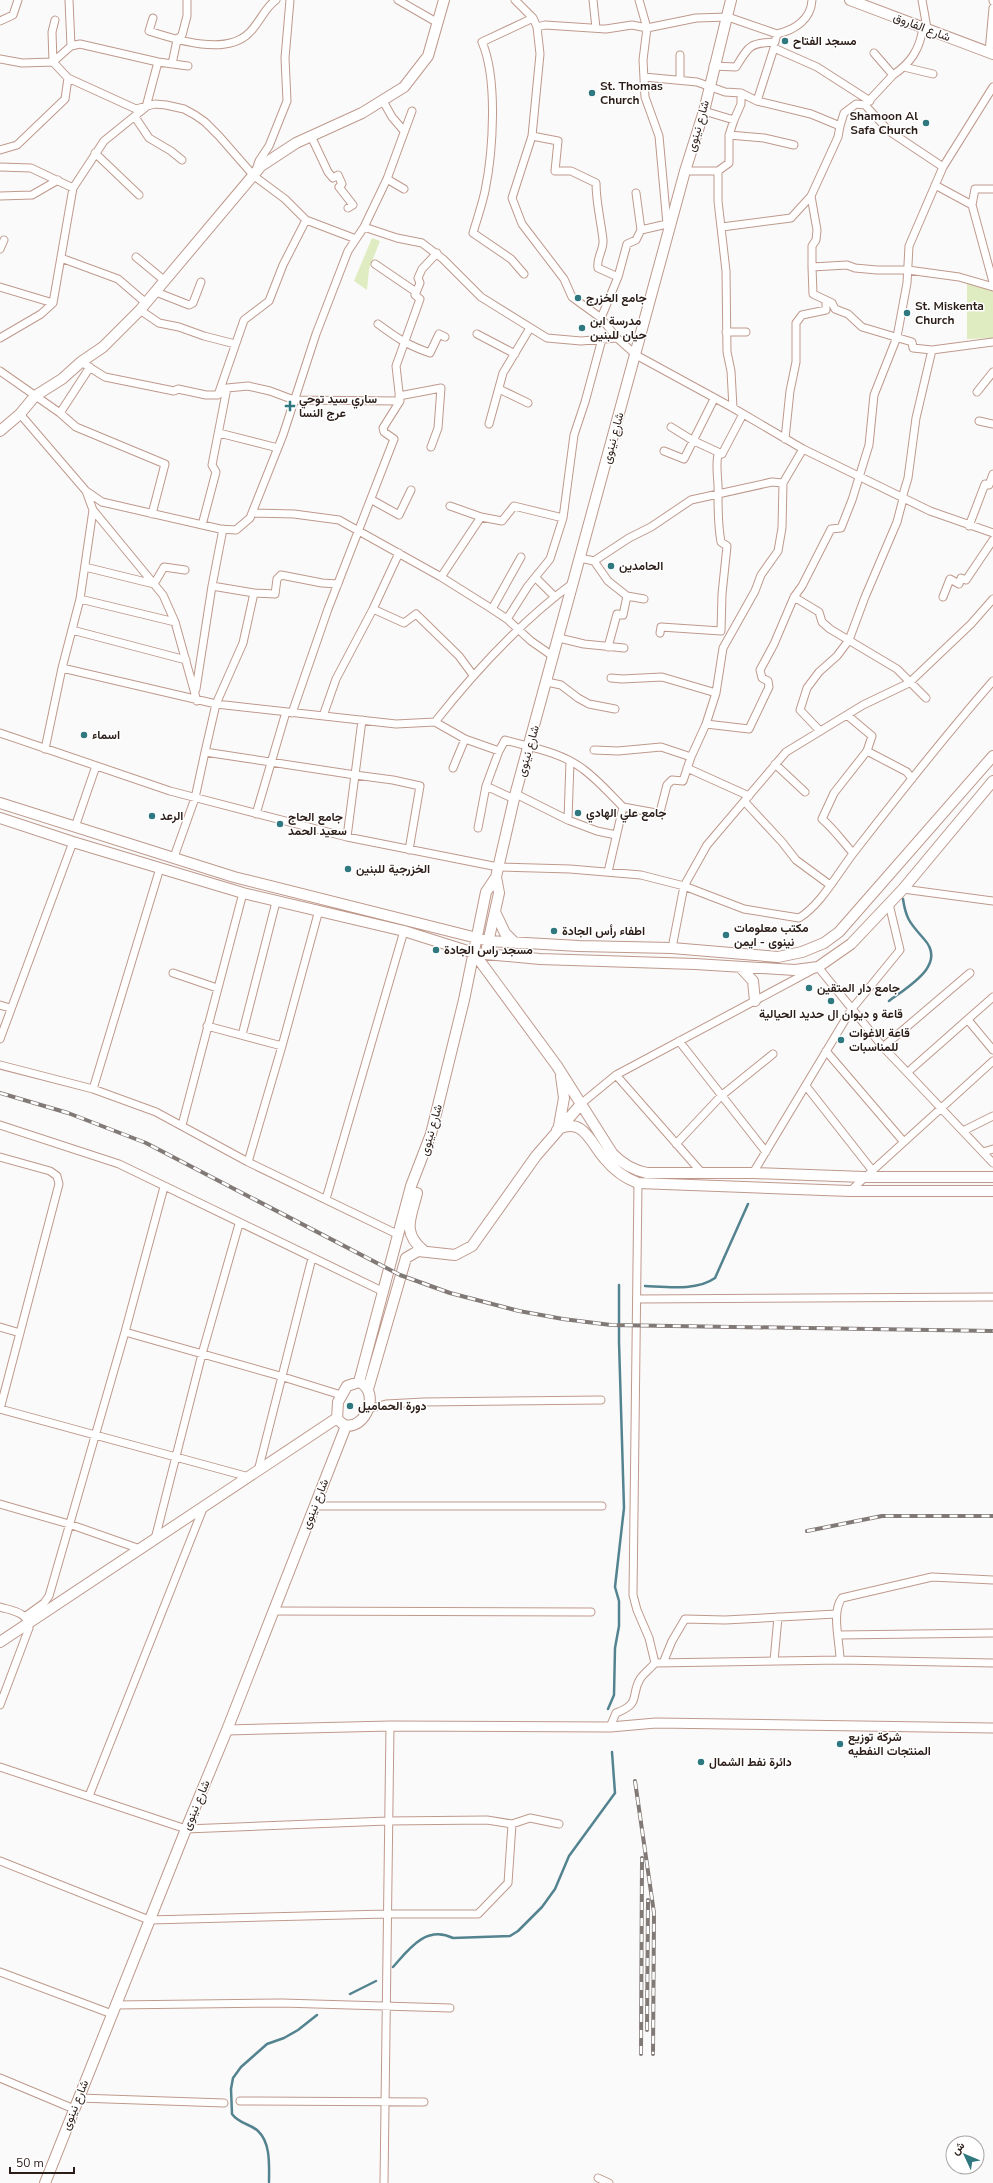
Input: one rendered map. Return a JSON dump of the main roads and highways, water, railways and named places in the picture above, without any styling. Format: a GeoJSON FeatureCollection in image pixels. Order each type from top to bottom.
{"type":"FeatureCollection","features":[{"type":"Feature","properties":{"kind":"main road"},"geometry":{"type":"LineString","coordinates":[[0,431],[20,414],[35,396],[85,365],[103,347],[166,281],[262,166],[311,136],[383,101],[404,87],[428,56],[444,0]]}},
{"type":"Feature","properties":{"kind":"main road","name":"شارع نينوى"},"geometry":{"type":"LineString","coordinates":[[358,1382],[384,1292],[412,1184],[417,1176],[431,1134],[452,1053],[486,892],[497,872],[515,796],[636,355],[669,226],[704,111],[713,66],[728,17],[731,0]]}},
{"type":"Feature","properties":{"kind":"main road","name":"شارع الفاروق"},"geometry":{"type":"LineString","coordinates":[[850,0],[991,53]]}},
{"type":"Feature","properties":{"kind":"main road"},"geometry":{"type":"LineString","coordinates":[[0,803],[234,877],[489,941],[579,946],[672,948],[778,957],[802,952],[824,943],[839,932],[993,756]]}},
{"type":"Feature","properties":{"kind":"main road"},"geometry":{"type":"LineString","coordinates":[[0,818],[73,842],[243,893],[404,931],[474,953],[578,960],[795,970],[818,967],[851,944],[903,889],[993,781]]}},
{"type":"Feature","properties":{"kind":"main road","name":"شارع نينوى"},"geometry":{"type":"LineString","coordinates":[[486,955],[496,913],[499,888],[497,872]]}},
{"type":"Feature","properties":{"kind":"main road"},"geometry":{"type":"LineString","coordinates":[[496,913],[505,933],[515,943]]}},
{"type":"Feature","properties":{"kind":"main road"},"geometry":{"type":"LineString","coordinates":[[578,960],[579,946]]}},
{"type":"Feature","properties":{"kind":"main road"},"geometry":{"type":"LineString","coordinates":[[474,953],[557,1066],[582,1103],[620,1167],[647,1173],[868,1173],[993,1177]]}},
{"type":"Feature","properties":{"kind":"main road"},"geometry":{"type":"LineString","coordinates":[[740,967],[753,981],[755,1000]]}},
{"type":"Feature","properties":{"kind":"main road"},"geometry":{"type":"LineString","coordinates":[[557,1066],[562,1081],[564,1098],[563,1114],[557,1130]]}},
{"type":"Feature","properties":{"kind":"main road"},"geometry":{"type":"LineString","coordinates":[[368,1389],[358,1382],[347,1386],[341,1395],[337,1407],[337,1418],[341,1424],[346,1426],[359,1422],[368,1409],[370,1396],[368,1389],[403,1263],[414,1252],[424,1251],[448,1256],[455,1255],[472,1246],[557,1130],[582,1103]]}},
{"type":"Feature","properties":{"kind":"main road"},"geometry":{"type":"LineString","coordinates":[[557,1130],[573,1126],[584,1130],[603,1156],[620,1167],[638,1183],[850,1190],[993,1191]]}},
{"type":"Feature","properties":{"kind":"main road"},"geometry":{"type":"LineString","coordinates":[[417,1176],[417,1190],[409,1228],[412,1239],[424,1251]]}},
{"type":"Feature","properties":{"kind":"main road"},"geometry":{"type":"LineString","coordinates":[[0,1642],[27,1619],[140,1549],[337,1418]]}},
{"type":"Feature","properties":{"kind":"main road","name":"شارع نينوى"},"geometry":{"type":"LineString","coordinates":[[44,2183],[227,1730],[346,1426]]}},
{"type":"Feature","properties":{"kind":"waterway"},"geometry":{"type":"LineString","coordinates":[[889,1001],[922,974],[928,966],[931,958],[930,949],[912,925],[908,917],[903,899]]}},
{"type":"Feature","properties":{"kind":"waterway"},"geometry":{"type":"LineString","coordinates":[[645,1286],[691,1287],[700,1285],[715,1278],[748,1204]]}},
{"type":"Feature","properties":{"kind":"waterway"},"geometry":{"type":"LineString","coordinates":[[608,1709],[614,1695],[615,1648],[619,1626],[619,1601],[615,1587],[624,1508],[619,1342],[619,1285]]}},
{"type":"Feature","properties":{"kind":"waterway"},"geometry":{"type":"LineString","coordinates":[[393,1967],[412,1946],[426,1937],[434,1935],[443,1935],[453,1938],[510,1936],[518,1931],[542,1907],[555,1889],[569,1856],[615,1793],[612,1752]]}},
{"type":"Feature","properties":{"kind":"waterway"},"geometry":{"type":"LineString","coordinates":[[350,1994],[376,1981]]}},
{"type":"Feature","properties":{"kind":"waterway"},"geometry":{"type":"LineString","coordinates":[[269,2182],[267,2148],[262,2136],[258,2131],[238,2120],[232,2114],[231,2089],[233,2078],[241,2067],[267,2044],[284,2038],[298,2030],[317,2015]]}},
{"type":"Feature","properties":{"kind":"railway"},"geometry":{"type":"LineString","coordinates":[[0,1093],[68,1113],[146,1143],[400,1275],[450,1293],[519,1311],[563,1319],[611,1325],[993,1331]]}},
{"type":"Feature","properties":{"kind":"railway"},"geometry":{"type":"LineString","coordinates":[[807,1531],[882,1516],[993,1516]]}},
{"type":"Feature","properties":{"kind":"railway"},"geometry":{"type":"LineString","coordinates":[[635,1781],[654,1913],[653,2054]]}},
{"type":"Feature","properties":{"kind":"railway"},"geometry":{"type":"LineString","coordinates":[[641,2054],[642,1858]]}},
{"type":"Feature","properties":{"kind":"railway"},"geometry":{"type":"LineString","coordinates":[[647,2030],[648,1900]]}},
{"type":"Feature","properties":{"kind":"place","name":"مسجد الفتاح"},"geometry":{"type":"Point","coordinates":[785,41]}},
{"type":"Feature","properties":{"kind":"place","name":"St. Thomas Church"},"geometry":{"type":"Point","coordinates":[592,93]}},
{"type":"Feature","properties":{"kind":"place","name":"Shamoon Al Safa Church"},"geometry":{"type":"Point","coordinates":[926,123]}},
{"type":"Feature","properties":{"kind":"place","name":"جامع الخزرج"},"geometry":{"type":"Point","coordinates":[578,298]}},
{"type":"Feature","properties":{"kind":"place","name":"St. Miskenta Church"},"geometry":{"type":"Point","coordinates":[907,313]}},
{"type":"Feature","properties":{"kind":"place","name":"مدرسة ابن حيان للبنين"},"geometry":{"type":"Point","coordinates":[582,328]}},
{"type":"Feature","properties":{"kind":"place","name":"ساري سيد توحي عرج النسا"},"geometry":{"type":"Point","coordinates":[290,406]}},
{"type":"Feature","properties":{"kind":"place","name":"الحامدين"},"geometry":{"type":"Point","coordinates":[611,566]}},
{"type":"Feature","properties":{"kind":"place","name":"اسماء"},"geometry":{"type":"Point","coordinates":[84,735]}},
{"type":"Feature","properties":{"kind":"place","name":"جامع علي الهادي"},"geometry":{"type":"Point","coordinates":[578,813]}},
{"type":"Feature","properties":{"kind":"place","name":"الرعد"},"geometry":{"type":"Point","coordinates":[152,816]}},
{"type":"Feature","properties":{"kind":"place","name":"جامع الحاج سعيد الحمد"},"geometry":{"type":"Point","coordinates":[280,824]}},
{"type":"Feature","properties":{"kind":"place","name":"الخزرجية للبنين"},"geometry":{"type":"Point","coordinates":[348,869]}},
{"type":"Feature","properties":{"kind":"place","name":"اطفاء رأس الجادة"},"geometry":{"type":"Point","coordinates":[554,931]}},
{"type":"Feature","properties":{"kind":"place","name":"مكتب معلومات نينوى - ايمن"},"geometry":{"type":"Point","coordinates":[726,935]}},
{"type":"Feature","properties":{"kind":"place","name":"مسجد راس الجادة"},"geometry":{"type":"Point","coordinates":[436,950]}},
{"type":"Feature","properties":{"kind":"place","name":"جامع دار المتقين"},"geometry":{"type":"Point","coordinates":[809,988]}},
{"type":"Feature","properties":{"kind":"place","name":"قاعة و ديوان ال حديد الحيالية"},"geometry":{"type":"Point","coordinates":[831,1001]}},
{"type":"Feature","properties":{"kind":"place","name":"قاعة الاغوات للمناسبات"},"geometry":{"type":"Point","coordinates":[841,1040]}},
{"type":"Feature","properties":{"kind":"place","name":"دورة الحماميل"},"geometry":{"type":"Point","coordinates":[350,1406]}},
{"type":"Feature","properties":{"kind":"place","name":"شركة توزيع المنتجات النفطيه"},"geometry":{"type":"Point","coordinates":[840,1744]}},
{"type":"Feature","properties":{"kind":"place","name":"دائرة نفط الشمال"},"geometry":{"type":"Point","coordinates":[701,1762]}}]}
